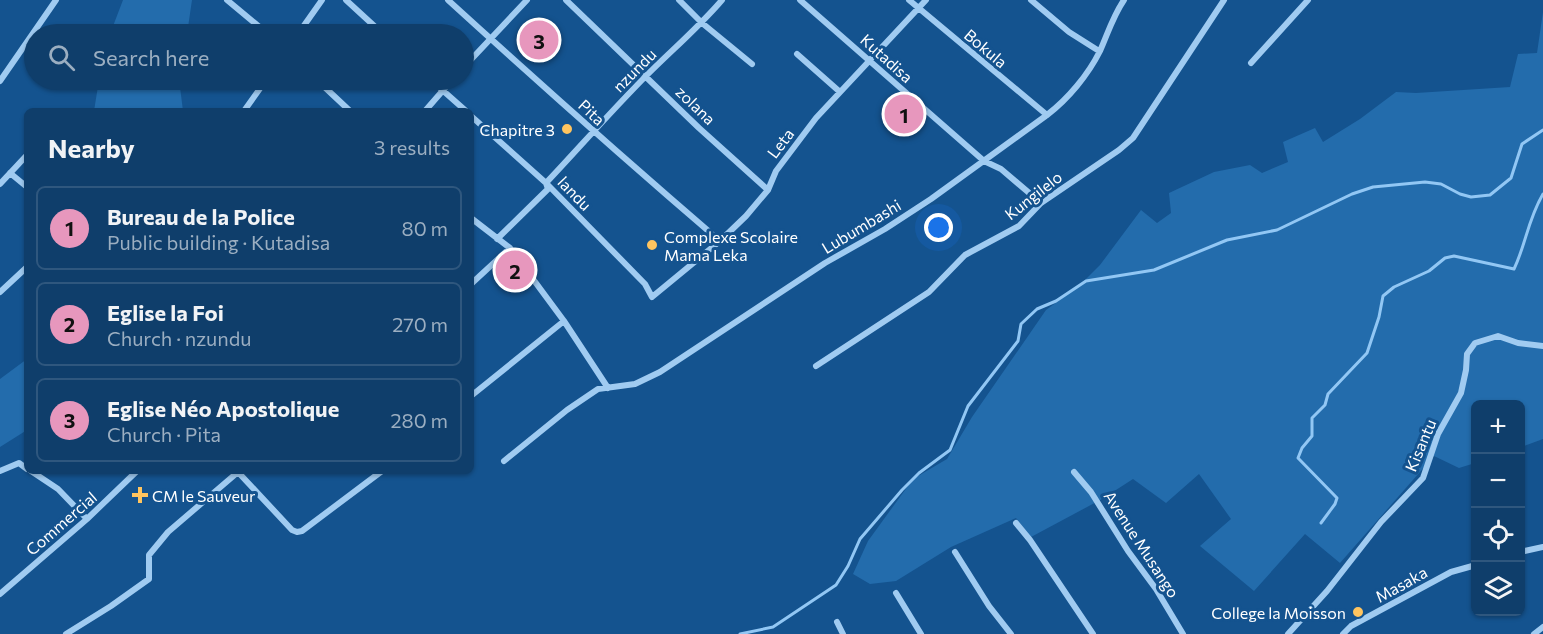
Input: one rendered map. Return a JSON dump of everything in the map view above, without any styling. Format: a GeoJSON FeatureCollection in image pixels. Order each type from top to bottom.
{"type":"FeatureCollection","features":[{"type":"Feature","properties":{"kind":"street"},"geometry":{"type":"LineString","coordinates":[[39,24],[56,0]]}},
{"type":"Feature","properties":{"kind":"street"},"geometry":{"type":"LineString","coordinates":[[228,0],[256,24]]}},
{"type":"Feature","properties":{"kind":"street"},"geometry":{"type":"LineString","coordinates":[[305,24],[322,0]]}},
{"type":"Feature","properties":{"kind":"street"},"geometry":{"type":"LineString","coordinates":[[346,0],[372,24]]}},
{"type":"Feature","properties":{"kind":"street","name":"Pita"},"geometry":{"type":"LineString","coordinates":[[448,0],[474,24]]}},
{"type":"Feature","properties":{"kind":"street"},"geometry":{"type":"LineString","coordinates":[[474,56],[527,0]]}},
{"type":"Feature","properties":{"kind":"street","name":"zolana"},"geometry":{"type":"LineString","coordinates":[[566,0],[699,128],[768,190]]}},
{"type":"Feature","properties":{"kind":"street"},"geometry":{"type":"LineString","coordinates":[[678,0],[752,64]]}},
{"type":"Feature","properties":{"kind":"street","name":"nzundu"},"geometry":{"type":"LineString","coordinates":[[496,239],[548,189],[546,183],[646,75],[702,23],[722,0]]}},
{"type":"Feature","properties":{"kind":"street","name":"Kutadisa"},"geometry":{"type":"LineString","coordinates":[[800,0],[984,161],[1001,169],[1041,203]]}},
{"type":"Feature","properties":{"kind":"street","name":"Bokula"},"geometry":{"type":"LineString","coordinates":[[909,0],[1047,115]]}},
{"type":"Feature","properties":{"kind":"street","name":"Leta"},"geometry":{"type":"LineString","coordinates":[[652,297],[720,241],[746,216],[768,190],[776,171],[816,118],[926,0]]}},
{"type":"Feature","properties":{"kind":"street"},"geometry":{"type":"LineString","coordinates":[[1030,0],[1069,32],[1100,51]]}},
{"type":"Feature","properties":{"kind":"street","name":"Lubumbashi"},"geometry":{"type":"LineString","coordinates":[[504,460],[567,410],[598,389],[635,384],[660,372],[825,263],[885,229],[931,199],[1047,115],[1064,102],[1100,51],[1115,14],[1124,0]]}},
{"type":"Feature","properties":{"kind":"street","name":"Kungilelo"},"geometry":{"type":"LineString","coordinates":[[816,366],[929,292],[965,255],[1019,226],[1041,203],[1133,138],[1224,0]]}},
{"type":"Feature","properties":{"kind":"street"},"geometry":{"type":"LineString","coordinates":[[1251,63],[1308,0]]}},
{"type":"Feature","properties":{"kind":"street","name":"Pita"},"geometry":{"type":"LineString","coordinates":[[474,24],[550,90],[593,132],[720,241]]}},
{"type":"Feature","properties":{"kind":"street"},"geometry":{"type":"LineString","coordinates":[[0,81],[24,46]]}},
{"type":"Feature","properties":{"kind":"street"},"geometry":{"type":"LineString","coordinates":[[797,54],[840,92]]}},
{"type":"Feature","properties":{"kind":"street"},"geometry":{"type":"LineString","coordinates":[[246,108],[259,90]]}},
{"type":"Feature","properties":{"kind":"street"},"geometry":{"type":"LineString","coordinates":[[328,90],[347,108]]}},
{"type":"Feature","properties":{"kind":"street"},"geometry":{"type":"LineString","coordinates":[[427,108],[442,90],[463,108]]}},
{"type":"Feature","properties":{"kind":"street","name":"landu"},"geometry":{"type":"LineString","coordinates":[[474,119],[546,183],[645,284],[652,297]]}},
{"type":"Feature","properties":{"kind":"street"},"geometry":{"type":"LineString","coordinates":[[0,184],[24,158]]}},
{"type":"Feature","properties":{"kind":"street"},"geometry":{"type":"LineString","coordinates":[[10,173],[24,185]]}},
{"type":"Feature","properties":{"kind":"street"},"geometry":{"type":"LineString","coordinates":[[474,221],[510,248],[564,321],[608,388]]}},
{"type":"Feature","properties":{"kind":"street"},"geometry":{"type":"LineString","coordinates":[[474,281],[510,248]]}},
{"type":"Feature","properties":{"kind":"street"},"geometry":{"type":"LineString","coordinates":[[0,292],[24,270]]}},
{"type":"Feature","properties":{"kind":"street"},"geometry":{"type":"LineString","coordinates":[[474,394],[564,321]]}},
{"type":"Feature","properties":{"kind":"street","name":"Kisantu"},"geometry":{"type":"LineString","coordinates":[[1288,634],[1327,591],[1381,522],[1423,478],[1438,434],[1461,393],[1467,354],[1475,343],[1498,336],[1518,344],[1543,346]]}},
{"type":"Feature","properties":{"kind":"street"},"geometry":{"type":"LineString","coordinates":[[0,471],[19,464],[24,467]]}},
{"type":"Feature","properties":{"kind":"street","name":"Avenue Musango"},"geometry":{"type":"LineString","coordinates":[[1074,472],[1091,492],[1128,551],[1156,589],[1182,634]]}},
{"type":"Feature","properties":{"kind":"street"},"geometry":{"type":"LineString","coordinates":[[35,474],[58,489],[87,519]]}},
{"type":"Feature","properties":{"kind":"street","name":"Commercial"},"geometry":{"type":"LineString","coordinates":[[0,594],[87,519],[134,474]]}},
{"type":"Feature","properties":{"kind":"street"},"geometry":{"type":"LineString","coordinates":[[66,634],[149,579],[149,555],[162,539],[236,474]]}},
{"type":"Feature","properties":{"kind":"street"},"geometry":{"type":"LineString","coordinates":[[240,474],[292,530],[297,532],[302,531],[378,474]]}},
{"type":"Feature","properties":{"kind":"street"},"geometry":{"type":"LineString","coordinates":[[1016,523],[1030,540],[1093,634]]}},
{"type":"Feature","properties":{"kind":"street"},"geometry":{"type":"LineString","coordinates":[[1525,551],[1543,547]]}},
{"type":"Feature","properties":{"kind":"street"},"geometry":{"type":"LineString","coordinates":[[955,552],[989,606],[1011,634]]}},
{"type":"Feature","properties":{"kind":"street","name":"Masaka"},"geometry":{"type":"LineString","coordinates":[[1343,634],[1351,626],[1451,572],[1471,566]]}},
{"type":"Feature","properties":{"kind":"street"},"geometry":{"type":"LineString","coordinates":[[896,592],[921,634]]}},
{"type":"Feature","properties":{"kind":"street"},"geometry":{"type":"LineString","coordinates":[[837,622],[843,634]]}},
{"type":"Feature","properties":{"kind":"street"},"geometry":{"type":"LineString","coordinates":[[1533,634],[1543,627]]}},
{"type":"Feature","properties":{"kind":"shaded area"},"geometry":{"type":"Polygon","coordinates":[[[123,0],[192,0],[188,24],[114,24],[123,0]]]}},
{"type":"Feature","properties":{"kind":"shaded area"},"geometry":{"type":"Polygon","coordinates":[[[1543,12],[1543,439],[1525,446],[1525,400],[1471,400],[1471,464],[1459,468],[1434,456],[1340,563],[1305,534],[1254,591],[1200,546],[1231,519],[1199,474],[1166,503],[1133,479],[1102,499],[1031,537],[1016,518],[951,547],[896,581],[870,584],[853,574],[868,541],[913,479],[947,459],[972,417],[1046,310],[1080,285],[1100,265],[1141,210],[1157,223],[1171,213],[1169,193],[1214,172],[1250,165],[1262,173],[1288,162],[1283,142],[1315,128],[1323,142],[1360,119],[1396,92],[1416,93],[1510,87],[1518,54],[1537,53],[1543,12]]]}},
{"type":"Feature","properties":{"kind":"shaded area"},"geometry":{"type":"Polygon","coordinates":[[[97,90],[180,90],[183,108],[94,108],[97,90]]]}},
{"type":"Feature","properties":{"kind":"shaded area"},"geometry":{"type":"Polygon","coordinates":[[[24,361],[24,432],[0,447],[0,379],[24,361]]]}},
{"type":"Feature","properties":{"kind":"waterway"},"geometry":{"type":"LineString","coordinates":[[740,634],[773,627],[836,585],[848,566],[860,539],[919,473],[950,450],[968,406],[1018,341],[1021,324],[1037,309],[1056,301],[1086,281],[1154,270],[1227,240],[1277,230],[1352,194],[1373,187],[1425,182],[1441,184],[1471,197],[1490,195],[1511,178],[1522,144],[1543,130]]}},
{"type":"Feature","properties":{"kind":"waterway"},"geometry":{"type":"LineString","coordinates":[[1321,523],[1337,498],[1298,458],[1302,448],[1312,436],[1312,418],[1325,405],[1328,394],[1367,353],[1379,317],[1383,296],[1394,287],[1429,271],[1445,258],[1454,256],[1514,269],[1543,194]]}},
{"type":"Feature","properties":{"kind":"place","name":"Eglise Néo Apostolique"},"geometry":{"type":"Point","coordinates":[539,40]}},
{"type":"Feature","properties":{"kind":"place","name":"Bureau de la Police"},"geometry":{"type":"Point","coordinates":[904,114]}},
{"type":"Feature","properties":{"kind":"place","name":"Chapitre 3"},"geometry":{"type":"Point","coordinates":[567,129]}},
{"type":"Feature","properties":{"kind":"place","name":"Complexe Scolaire Mama Leka"},"geometry":{"type":"Point","coordinates":[652,245]}},
{"type":"Feature","properties":{"kind":"place","name":"Eglise la Foi"},"geometry":{"type":"Point","coordinates":[515,270]}},
{"type":"Feature","properties":{"kind":"place","name":"CM le Sauveur"},"geometry":{"type":"Point","coordinates":[140,495]}},
{"type":"Feature","properties":{"kind":"place","name":"College la Moisson"},"geometry":{"type":"Point","coordinates":[1358,612]}}]}
